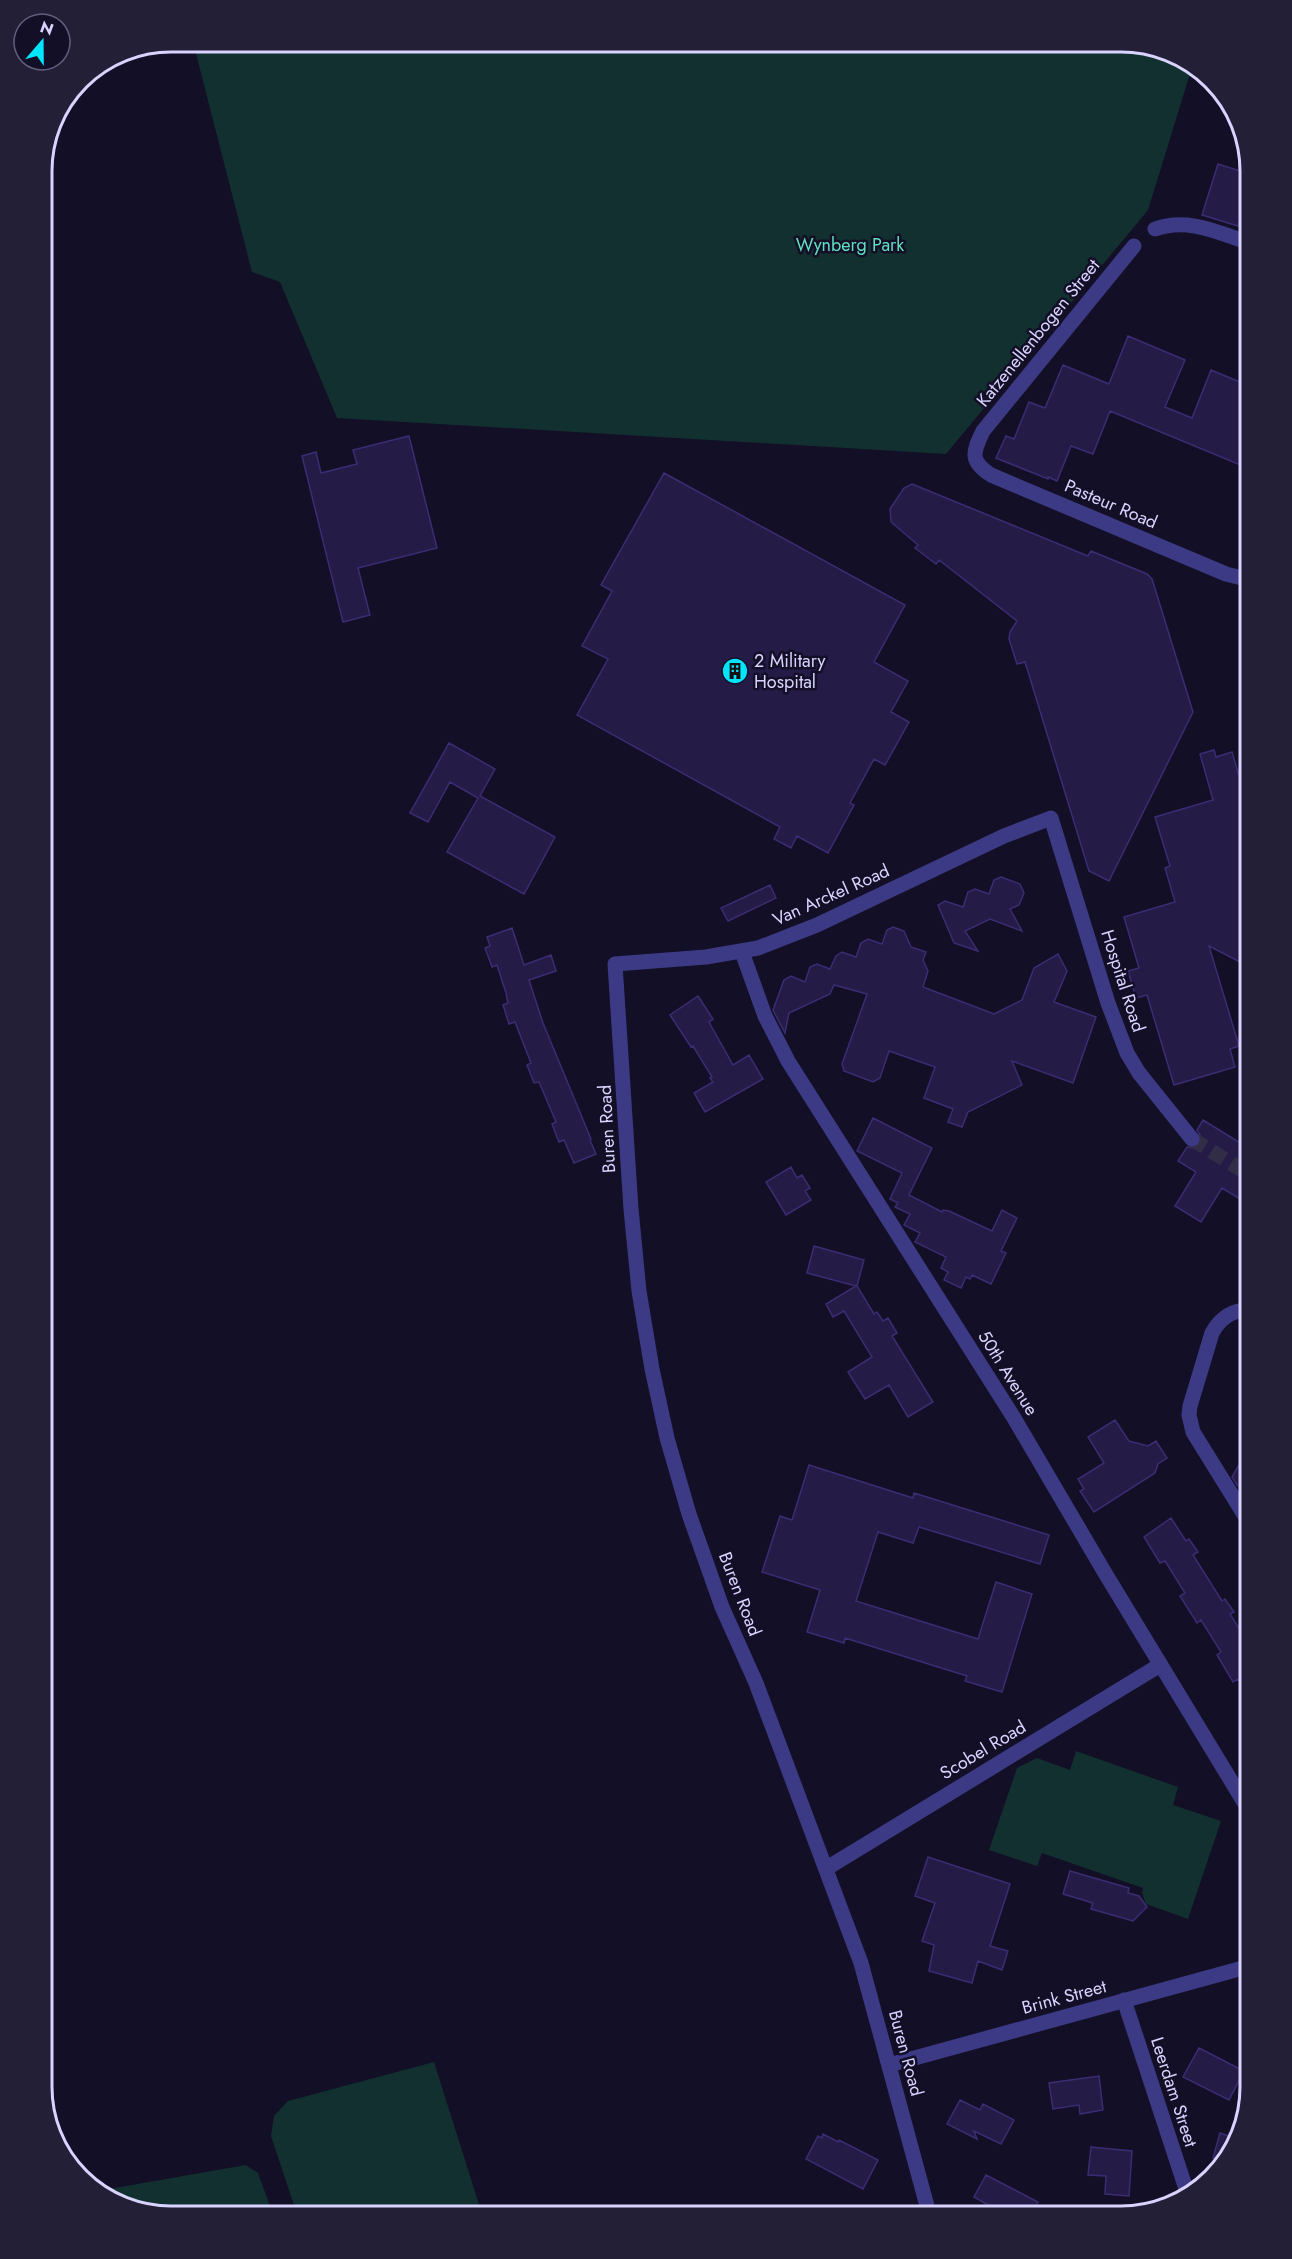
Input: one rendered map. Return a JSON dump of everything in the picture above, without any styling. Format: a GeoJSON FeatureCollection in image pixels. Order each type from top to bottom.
{"type":"FeatureCollection","features":[{"type":"Feature","properties":{"kind":"street"},"geometry":{"type":"LineString","coordinates":[[1155,229],[1169,224],[1187,224],[1240,240]]}},
{"type":"Feature","properties":{"kind":"street","name":"Katzenellenbogen Street"},"geometry":{"type":"LineString","coordinates":[[975,447],[983,431],[1134,246]]}},
{"type":"Feature","properties":{"kind":"street","name":"Pasteur Road"},"geometry":{"type":"LineString","coordinates":[[975,447],[974,455],[978,467],[991,475],[1227,574],[1240,577]]}},
{"type":"Feature","properties":{"kind":"street","name":"Van Arckel Road"},"geometry":{"type":"LineString","coordinates":[[615,964],[706,957],[741,952],[773,942],[818,925],[1004,836],[1051,818]]}},
{"type":"Feature","properties":{"kind":"street","name":"Hospital Road"},"geometry":{"type":"LineString","coordinates":[[1051,818],[1108,1003],[1127,1053],[1139,1073],[1192,1139]]}},
{"type":"Feature","properties":{"kind":"street","name":"50th Avenue"},"geometry":{"type":"LineString","coordinates":[[741,952],[765,1016],[788,1061],[1014,1418],[1240,1796]]}},
{"type":"Feature","properties":{"kind":"street","name":"Buren Road"},"geometry":{"type":"LineString","coordinates":[[615,964],[631,1209],[639,1291],[652,1369],[667,1438],[689,1514],[722,1607],[756,1683],[861,1963],[927,2206]]}},
{"type":"Feature","properties":{"kind":"street"},"geometry":{"type":"LineString","coordinates":[[1240,1312],[1222,1319],[1212,1333],[1189,1415],[1193,1432],[1240,1508]]}},
{"type":"Feature","properties":{"kind":"street","name":"Scobel Road"},"geometry":{"type":"LineString","coordinates":[[827,1868],[1160,1665]]}},
{"type":"Feature","properties":{"kind":"street","name":"Brink Street"},"geometry":{"type":"LineString","coordinates":[[889,2065],[1240,1969]]}},
{"type":"Feature","properties":{"kind":"street","name":"Leerdam Street"},"geometry":{"type":"LineString","coordinates":[[1124,2000],[1185,2187]]}},
{"type":"Feature","properties":{"kind":"green space","name":"Wynberg Park"},"geometry":{"type":"Polygon","coordinates":[[[196,52],[1129,53],[1159,59],[1190,75],[1148,210],[946,454],[337,418],[280,282],[252,272],[196,52]]]}},
{"type":"Feature","properties":{"kind":"green space"},"geometry":{"type":"Polygon","coordinates":[[[1076,1751],[1178,1787],[1173,1805],[1221,1821],[1188,1919],[1146,1904],[1142,1893],[1143,1888],[1042,1853],[1037,1866],[989,1850],[1017,1768],[1037,1758],[1070,1770],[1076,1751]]]}},
{"type":"Feature","properties":{"kind":"green space"},"geometry":{"type":"Polygon","coordinates":[[[434,2062],[480,2206],[294,2206],[271,2136],[274,2116],[288,2101],[434,2062]]]}},
{"type":"Feature","properties":{"kind":"green space"},"geometry":{"type":"Polygon","coordinates":[[[246,2165],[258,2173],[270,2206],[163,2206],[133,2200],[110,2189],[246,2165]]]}},
{"type":"Feature","properties":{"kind":"building"},"geometry":{"type":"Polygon","coordinates":[[[1218,164],[1240,171],[1238,226],[1202,215],[1218,164]]]}},
{"type":"Feature","properties":{"kind":"building"},"geometry":{"type":"Polygon","coordinates":[[[1128,336],[1185,360],[1165,407],[1192,418],[1211,370],[1240,382],[1240,465],[1110,411],[1093,454],[1071,446],[1057,481],[996,458],[1006,436],[1014,439],[1029,402],[1045,408],[1063,365],[1109,384],[1128,336]]]}},
{"type":"Feature","properties":{"kind":"building"},"geometry":{"type":"Polygon","coordinates":[[[409,436],[437,548],[358,568],[370,615],[343,622],[302,456],[316,452],[321,473],[357,464],[353,450],[409,436]]]}},
{"type":"Feature","properties":{"kind":"building","name":"2 Military Hospital"},"geometry":{"type":"Polygon","coordinates":[[[664,473],[905,605],[874,662],[908,681],[891,712],[909,722],[885,765],[874,759],[850,803],[854,805],[828,853],[797,836],[791,848],[774,839],[780,827],[577,715],[608,659],[582,646],[612,591],[601,585],[664,473]]]}},
{"type":"Feature","properties":{"kind":"building"},"geometry":{"type":"Polygon","coordinates":[[[912,484],[1088,556],[1091,551],[1147,574],[1152,579],[1193,712],[1109,881],[1089,871],[1025,662],[1017,664],[1009,639],[1010,632],[1017,621],[939,560],[936,564],[915,548],[918,545],[891,522],[890,509],[904,488],[912,484]]]}},
{"type":"Feature","properties":{"kind":"building"},"geometry":{"type":"Polygon","coordinates":[[[449,743],[495,769],[480,796],[555,837],[524,894],[447,852],[478,798],[450,782],[428,822],[410,813],[449,743]]]}},
{"type":"Feature","properties":{"kind":"building"},"geometry":{"type":"Polygon","coordinates":[[[1214,750],[1216,757],[1232,752],[1240,779],[1240,962],[1209,946],[1239,1046],[1230,1049],[1235,1067],[1174,1085],[1147,995],[1136,998],[1128,971],[1139,968],[1124,917],[1175,902],[1165,868],[1170,866],[1155,817],[1213,800],[1200,754],[1214,750]]]}},
{"type":"Feature","properties":{"kind":"building"},"geometry":{"type":"Polygon","coordinates":[[[1001,877],[1020,884],[1024,893],[1019,905],[1010,909],[1022,931],[990,919],[965,931],[978,951],[954,943],[938,905],[945,901],[963,907],[968,892],[975,889],[989,894],[994,880],[1001,877]]]}},
{"type":"Feature","properties":{"kind":"building"},"geometry":{"type":"Polygon","coordinates":[[[770,885],[776,898],[728,921],[721,908],[770,885]]]}},
{"type":"Feature","properties":{"kind":"building"},"geometry":{"type":"Polygon","coordinates":[[[893,927],[904,931],[911,947],[926,952],[923,960],[928,971],[923,987],[994,1014],[1022,1000],[1034,968],[1058,954],[1067,971],[1054,1002],[1096,1017],[1073,1083],[1012,1061],[1022,1085],[968,1112],[962,1127],[948,1122],[953,1109],[924,1098],[935,1067],[889,1051],[880,1078],[873,1082],[844,1071],[842,1064],[867,994],[834,985],[830,994],[789,1013],[785,1033],[773,1010],[784,980],[791,976],[805,982],[810,967],[817,964],[830,969],[836,956],[842,952],[856,957],[861,943],[868,939],[882,944],[887,930],[893,927]]]}},
{"type":"Feature","properties":{"kind":"building"},"geometry":{"type":"Polygon","coordinates":[[[512,928],[524,965],[551,955],[556,971],[529,980],[543,1023],[596,1154],[574,1163],[564,1140],[559,1142],[552,1124],[556,1122],[539,1082],[534,1083],[527,1065],[531,1063],[515,1022],[509,1024],[503,1005],[508,1003],[506,993],[497,965],[492,967],[485,948],[490,946],[487,937],[512,928]]]}},
{"type":"Feature","properties":{"kind":"building"},"geometry":{"type":"Polygon","coordinates":[[[698,996],[713,1019],[709,1022],[733,1065],[749,1055],[763,1079],[705,1112],[694,1093],[713,1082],[710,1078],[712,1077],[670,1015],[698,996]]]}},
{"type":"Feature","properties":{"kind":"building"},"geometry":{"type":"Polygon","coordinates":[[[873,1118],[932,1148],[909,1195],[942,1212],[943,1210],[949,1211],[992,1231],[1002,1210],[1017,1218],[1001,1251],[1006,1253],[991,1284],[972,1275],[970,1279],[966,1277],[961,1288],[944,1280],[948,1272],[941,1268],[946,1257],[915,1242],[920,1233],[904,1225],[910,1214],[895,1207],[898,1203],[890,1199],[902,1173],[857,1151],[873,1118]]]}},
{"type":"Feature","properties":{"kind":"building"},"geometry":{"type":"Polygon","coordinates":[[[1203,1120],[1240,1143],[1240,1199],[1222,1188],[1201,1222],[1175,1206],[1196,1172],[1178,1161],[1187,1147],[1194,1148],[1201,1143],[1197,1130],[1203,1120]]]}},
{"type":"Feature","properties":{"kind":"building"},"geometry":{"type":"Polygon","coordinates":[[[791,1167],[797,1178],[802,1175],[810,1188],[805,1191],[811,1200],[786,1215],[766,1182],[791,1167]]]}},
{"type":"Feature","properties":{"kind":"building"},"geometry":{"type":"Polygon","coordinates":[[[814,1246],[864,1260],[857,1286],[874,1314],[877,1312],[883,1321],[888,1318],[897,1333],[892,1336],[933,1402],[908,1417],[889,1385],[865,1399],[848,1372],[872,1357],[844,1311],[833,1317],[826,1304],[856,1286],[807,1273],[814,1246]]]}},
{"type":"Feature","properties":{"kind":"building"},"geometry":{"type":"Polygon","coordinates":[[[1115,1420],[1129,1441],[1148,1446],[1156,1441],[1167,1458],[1158,1464],[1155,1473],[1094,1512],[1080,1491],[1084,1489],[1078,1479],[1104,1463],[1088,1437],[1115,1420]]]}},
{"type":"Feature","properties":{"kind":"building"},"geometry":{"type":"Polygon","coordinates":[[[1240,1463],[1240,1487],[1232,1477],[1240,1463]]]}},
{"type":"Feature","properties":{"kind":"building"},"geometry":{"type":"Polygon","coordinates":[[[809,1465],[913,1498],[914,1493],[1049,1535],[1040,1564],[919,1527],[913,1543],[878,1532],[856,1601],[978,1639],[996,1582],[1032,1594],[1002,1692],[965,1681],[967,1676],[845,1638],[844,1643],[807,1632],[820,1590],[762,1572],[780,1516],[792,1520],[809,1465]]]}},
{"type":"Feature","properties":{"kind":"building"},"geometry":{"type":"Polygon","coordinates":[[[1171,1518],[1186,1541],[1189,1539],[1198,1552],[1193,1555],[1222,1601],[1225,1599],[1234,1612],[1230,1614],[1240,1630],[1240,1682],[1238,1679],[1233,1682],[1217,1655],[1221,1652],[1201,1620],[1197,1623],[1180,1596],[1185,1593],[1165,1561],[1160,1563],[1144,1537],[1171,1518]]]}},
{"type":"Feature","properties":{"kind":"building"},"geometry":{"type":"Polygon","coordinates":[[[928,1857],[1010,1884],[990,1946],[1008,1951],[1002,1970],[978,1961],[972,1983],[929,1971],[934,1945],[922,1941],[935,1903],[915,1896],[928,1857]]]}},
{"type":"Feature","properties":{"kind":"building"},"geometry":{"type":"Polygon","coordinates":[[[1070,1871],[1129,1888],[1128,1893],[1139,1896],[1147,1907],[1133,1921],[1091,1909],[1093,1903],[1063,1894],[1070,1871]]]}},
{"type":"Feature","properties":{"kind":"building"},"geometry":{"type":"Polygon","coordinates":[[[1199,2048],[1240,2069],[1240,2079],[1229,2100],[1183,2077],[1199,2048]]]}},
{"type":"Feature","properties":{"kind":"building"},"geometry":{"type":"Polygon","coordinates":[[[1099,2076],[1103,2110],[1080,2114],[1079,2105],[1053,2109],[1049,2083],[1099,2076]]]}},
{"type":"Feature","properties":{"kind":"building"},"geometry":{"type":"Polygon","coordinates":[[[960,2100],[980,2110],[983,2104],[1014,2120],[1001,2144],[974,2131],[977,2139],[947,2124],[960,2100]]]}},
{"type":"Feature","properties":{"kind":"building"},"geometry":{"type":"Polygon","coordinates":[[[1220,2133],[1229,2136],[1216,2159],[1213,2158],[1220,2133]]]}},
{"type":"Feature","properties":{"kind":"building"},"geometry":{"type":"Polygon","coordinates":[[[823,2134],[878,2160],[863,2189],[806,2159],[818,2136],[822,2138],[823,2134]]]}},
{"type":"Feature","properties":{"kind":"building"},"geometry":{"type":"Polygon","coordinates":[[[1091,2147],[1132,2151],[1129,2196],[1105,2194],[1106,2176],[1088,2175],[1091,2147]]]}},
{"type":"Feature","properties":{"kind":"building"},"geometry":{"type":"Polygon","coordinates":[[[986,2175],[1038,2202],[1036,2206],[990,2206],[974,2197],[986,2175]]]}},
{"type":"Feature","properties":{"kind":"tunnel"},"geometry":{"type":"LineString","coordinates":[[1192,1139],[1240,1169]]}},
{"type":"Feature","properties":{"kind":"place","name":"2 Military Hospital"},"geometry":{"type":"Point","coordinates":[735,671]}}]}
